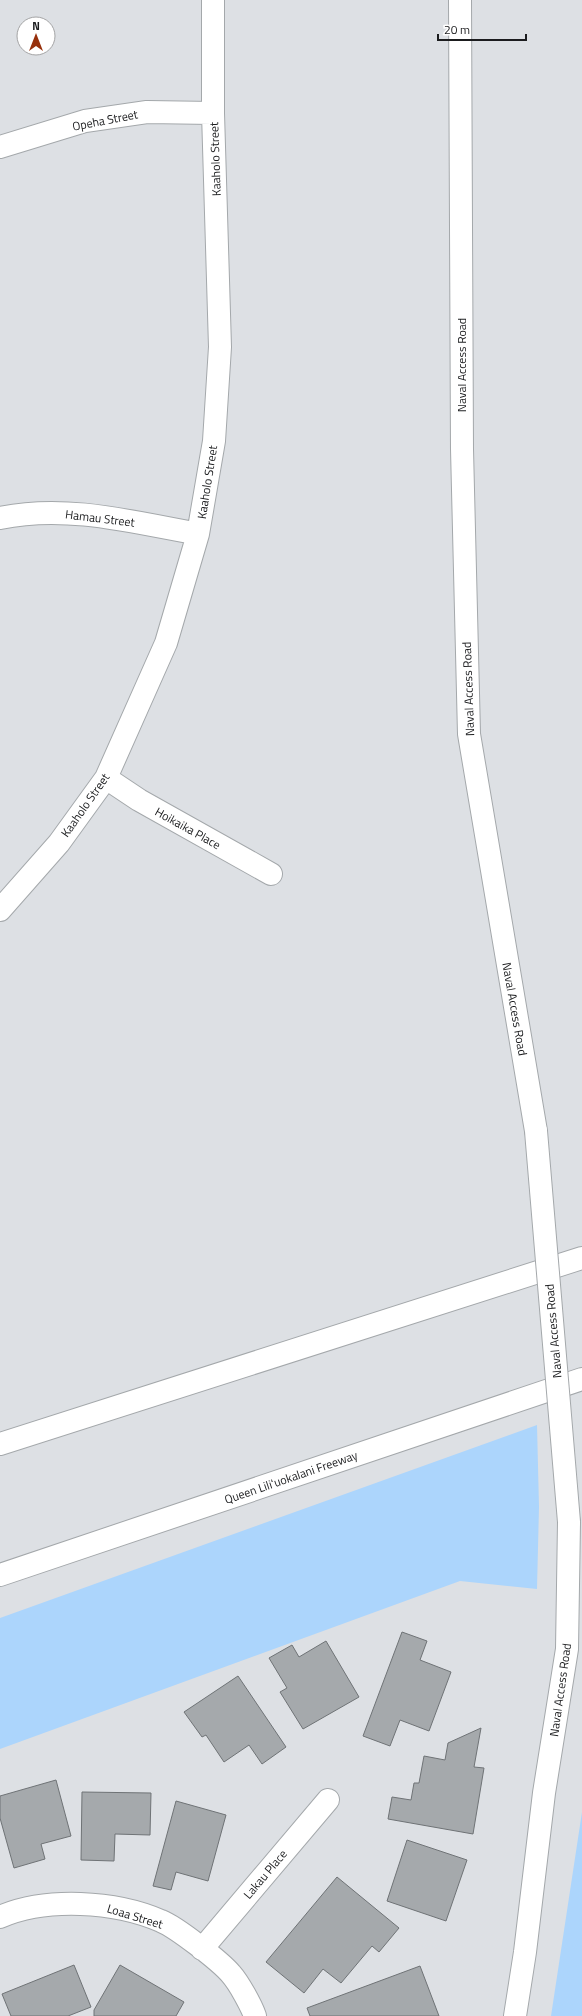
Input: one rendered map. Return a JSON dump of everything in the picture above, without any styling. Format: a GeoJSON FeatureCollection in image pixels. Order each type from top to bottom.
{"type":"FeatureCollection","features":[{"type":"Feature","properties":{"kind":"main road","name":"Kaaholo Street"},"geometry":{"type":"LineString","coordinates":[[0,910],[58,843],[106,778],[166,643],[198,534],[214,441],[220,347],[213,113],[213,0]]}},
{"type":"Feature","properties":{"kind":"main road","name":"Naval Access Road"},"geometry":{"type":"LineString","coordinates":[[460,0],[462,449],[469,734],[536,1131],[569,1522],[567,1649],[544,1793],[525,1952],[515,2016]]}},
{"type":"Feature","properties":{"kind":"main road","name":"Opeha Street"},"geometry":{"type":"LineString","coordinates":[[0,147],[85,121],[147,112],[213,113]]}},
{"type":"Feature","properties":{"kind":"main road","name":"Hamau Street"},"geometry":{"type":"LineString","coordinates":[[0,518],[47,513],[88,514],[198,534]]}},
{"type":"Feature","properties":{"kind":"main road","name":"Hoikaika Place"},"geometry":{"type":"LineString","coordinates":[[106,778],[139,800],[271,874]]}},
{"type":"Feature","properties":{"kind":"main road"},"geometry":{"type":"LineString","coordinates":[[0,1444],[582,1258]]}},
{"type":"Feature","properties":{"kind":"main road","name":"Queen Liliʻuokalani Freeway"},"geometry":{"type":"LineString","coordinates":[[0,1575],[582,1379]]}},
{"type":"Feature","properties":{"kind":"main road","name":"Lakau Place"},"geometry":{"type":"LineString","coordinates":[[202,1949],[328,1800]]}},
{"type":"Feature","properties":{"kind":"main road","name":"Loaa Street"},"geometry":{"type":"LineString","coordinates":[[0,1917],[13,1911],[60,1905],[110,1906],[162,1921],[202,1949],[232,1974],[255,2016]]}},
{"type":"Feature","properties":{"kind":"shaded area"},"geometry":{"type":"Polygon","coordinates":[[[537,1425],[539,1507],[537,1589],[460,1581],[0,1749],[0,1618],[537,1425]]]}},
{"type":"Feature","properties":{"kind":"shaded area"},"geometry":{"type":"Polygon","coordinates":[[[582,1812],[582,2016],[551,2016],[582,1812]]]}},
{"type":"Feature","properties":{"kind":"building"},"geometry":{"type":"Polygon","coordinates":[[[402,1632],[427,1641],[420,1660],[451,1672],[429,1731],[400,1720],[390,1746],[363,1736],[402,1632]]]}},
{"type":"Feature","properties":{"kind":"building"},"geometry":{"type":"Polygon","coordinates":[[[326,1641],[359,1697],[303,1729],[280,1692],[287,1688],[269,1658],[292,1645],[299,1657],[326,1641]]]}},
{"type":"Feature","properties":{"kind":"building"},"geometry":{"type":"Polygon","coordinates":[[[238,1676],[286,1747],[262,1764],[249,1745],[224,1762],[206,1735],[202,1737],[184,1712],[238,1676]]]}},
{"type":"Feature","properties":{"kind":"building"},"geometry":{"type":"Polygon","coordinates":[[[481,1728],[474,1767],[484,1768],[473,1834],[388,1819],[392,1797],[411,1800],[414,1783],[419,1783],[424,1756],[445,1760],[448,1743],[481,1728]]]}},
{"type":"Feature","properties":{"kind":"building"},"geometry":{"type":"Polygon","coordinates":[[[56,1780],[71,1836],[41,1844],[45,1859],[14,1868],[0,1818],[0,1796],[56,1780]]]}},
{"type":"Feature","properties":{"kind":"building"},"geometry":{"type":"Polygon","coordinates":[[[82,1792],[151,1793],[150,1835],[115,1834],[114,1861],[81,1860],[82,1792]]]}},
{"type":"Feature","properties":{"kind":"building"},"geometry":{"type":"Polygon","coordinates":[[[176,1801],[226,1815],[208,1881],[176,1872],[171,1890],[153,1886],[176,1801]]]}},
{"type":"Feature","properties":{"kind":"building"},"geometry":{"type":"Polygon","coordinates":[[[407,1840],[467,1860],[446,1921],[387,1901],[407,1840]]]}},
{"type":"Feature","properties":{"kind":"building"},"geometry":{"type":"Polygon","coordinates":[[[337,1877],[399,1928],[379,1952],[372,1946],[341,1983],[323,1969],[304,1993],[266,1962],[337,1877]]]}},
{"type":"Feature","properties":{"kind":"building"},"geometry":{"type":"Polygon","coordinates":[[[74,1965],[91,2007],[68,2016],[11,2016],[2,1994],[74,1965]]]}},
{"type":"Feature","properties":{"kind":"building"},"geometry":{"type":"Polygon","coordinates":[[[120,1965],[184,2002],[176,2016],[94,2016],[94,2010],[120,1965]]]}},
{"type":"Feature","properties":{"kind":"building"},"geometry":{"type":"Polygon","coordinates":[[[420,1966],[439,2016],[310,2016],[307,2008],[420,1966]]]}}]}
